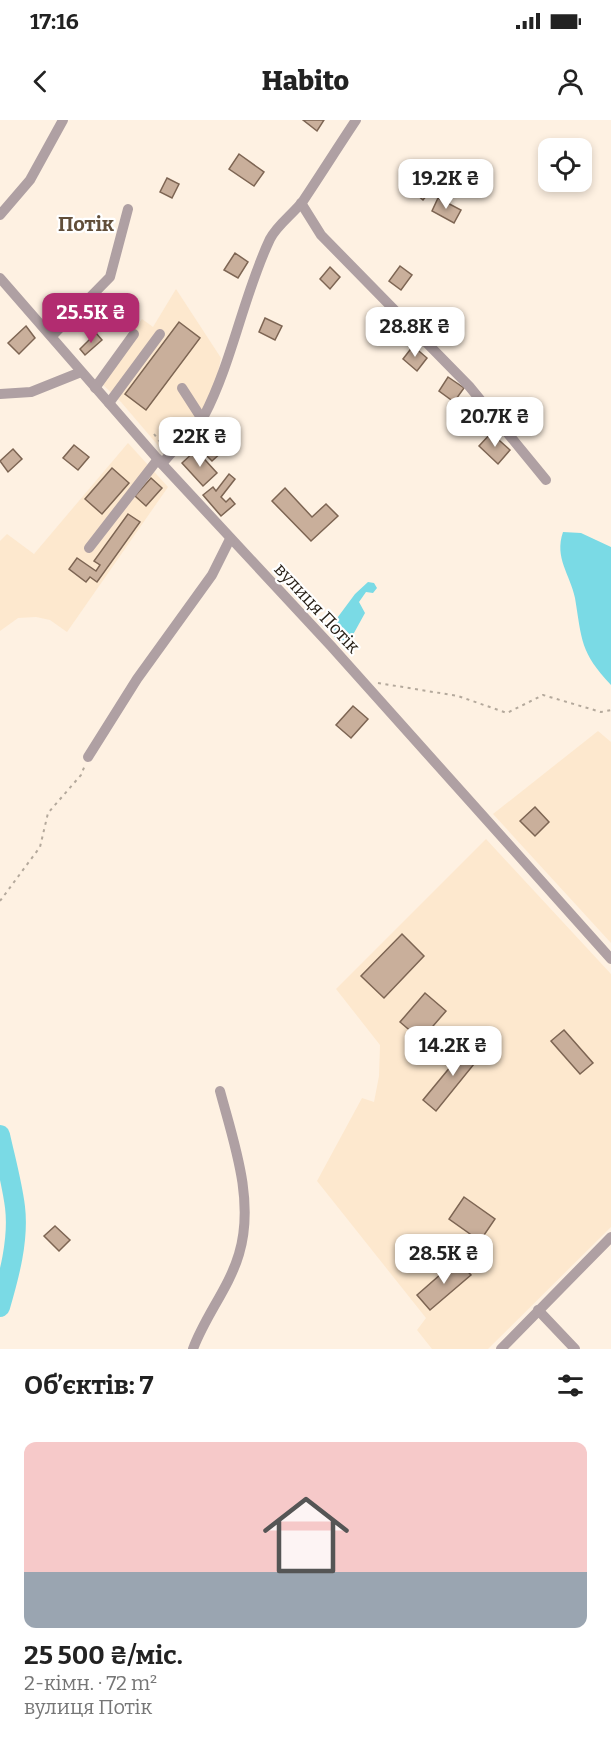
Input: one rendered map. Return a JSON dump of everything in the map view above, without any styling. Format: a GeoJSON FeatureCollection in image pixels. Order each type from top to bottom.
{"type":"FeatureCollection","features":[{"type":"Feature","properties":{"kind":"street"},"geometry":{"type":"LineString","coordinates":[[0,215],[30,180],[63,120]]}},
{"type":"Feature","properties":{"kind":"street"},"geometry":{"type":"LineString","coordinates":[[89,548],[162,461],[189,437],[202,419],[217,390],[254,276],[272,236],[301,203],[356,120]]}},
{"type":"Feature","properties":{"kind":"street"},"geometry":{"type":"LineString","coordinates":[[301,203],[321,235],[469,386],[546,480]]}},
{"type":"Feature","properties":{"kind":"street"},"geometry":{"type":"LineString","coordinates":[[52,336],[110,277],[128,209]]}},
{"type":"Feature","properties":{"kind":"street","name":"вулиця Потік"},"geometry":{"type":"LineString","coordinates":[[0,278],[230,539],[362,681],[611,959]]}},
{"type":"Feature","properties":{"kind":"street"},"geometry":{"type":"LineString","coordinates":[[95,388],[134,334]]}},
{"type":"Feature","properties":{"kind":"street"},"geometry":{"type":"LineString","coordinates":[[109,403],[160,334]]}},
{"type":"Feature","properties":{"kind":"street"},"geometry":{"type":"LineString","coordinates":[[0,394],[31,392],[81,372]]}},
{"type":"Feature","properties":{"kind":"street"},"geometry":{"type":"LineString","coordinates":[[104,375],[112,381],[116,394]]}},
{"type":"Feature","properties":{"kind":"street"},"geometry":{"type":"LineString","coordinates":[[182,388],[202,419]]}},
{"type":"Feature","properties":{"kind":"street"},"geometry":{"type":"LineString","coordinates":[[87,757],[137,679],[212,575],[230,539]]}},
{"type":"Feature","properties":{"kind":"street"},"geometry":{"type":"LineString","coordinates":[[193,1349],[226,1285],[239,1253],[244,1221],[241,1171],[220,1091]]}},
{"type":"Feature","properties":{"kind":"street"},"geometry":{"type":"LineString","coordinates":[[506,1347],[538,1310],[611,1237]]}},
{"type":"Feature","properties":{"kind":"street"},"geometry":{"type":"LineString","coordinates":[[538,1310],[575,1349]]}},
{"type":"Feature","properties":{"kind":"path"},"geometry":{"type":"LineString","coordinates":[[153,434],[164,447],[162,461]]}},
{"type":"Feature","properties":{"kind":"path"},"geometry":{"type":"LineString","coordinates":[[362,681],[458,696],[507,712],[543,695],[601,712],[611,710]]}},
{"type":"Feature","properties":{"kind":"path"},"geometry":{"type":"LineString","coordinates":[[0,901],[40,847],[48,813],[81,775],[87,757]]}},
{"type":"Feature","properties":{"kind":"shaded area"},"geometry":{"type":"Polygon","coordinates":[[[176,289],[221,358],[214,392],[196,427],[173,448],[162,450],[121,402],[98,380],[142,319],[153,327],[176,289]]]}},
{"type":"Feature","properties":{"kind":"shaded area"},"geometry":{"type":"Polygon","coordinates":[[[128,443],[168,487],[67,632],[50,620],[36,617],[18,618],[0,631],[0,541],[7,534],[34,554],[128,443]]]}},
{"type":"Feature","properties":{"kind":"shaded area"},"geometry":{"type":"Polygon","coordinates":[[[598,731],[611,742],[611,943],[493,814],[598,731]]]}},
{"type":"Feature","properties":{"kind":"shaded area"},"geometry":{"type":"Polygon","coordinates":[[[486,839],[611,974],[611,1227],[488,1349],[432,1349],[417,1330],[426,1318],[317,1181],[362,1098],[374,1102],[379,1076],[380,1045],[336,989],[486,839]]]}},
{"type":"Feature","properties":{"kind":"water"},"geometry":{"type":"Polygon","coordinates":[[[563,532],[581,533],[611,547],[611,685],[593,663],[584,645],[573,589],[560,550],[563,532]]]}},
{"type":"Feature","properties":{"kind":"water"},"geometry":{"type":"Polygon","coordinates":[[[368,582],[374,583],[377,588],[373,593],[366,592],[359,602],[365,613],[349,642],[341,643],[334,637],[332,625],[355,594],[368,582]]]}},
{"type":"Feature","properties":{"kind":"building"},"geometry":{"type":"Polygon","coordinates":[[[303,120],[324,120],[317,131],[303,120]]]}},
{"type":"Feature","properties":{"kind":"building"},"geometry":{"type":"Polygon","coordinates":[[[239,154],[264,172],[254,186],[229,169],[239,154]]]}},
{"type":"Feature","properties":{"kind":"building"},"geometry":{"type":"Polygon","coordinates":[[[424,174],[436,184],[423,200],[411,190],[424,174]]]}},
{"type":"Feature","properties":{"kind":"building"},"geometry":{"type":"Polygon","coordinates":[[[167,178],[179,184],[172,198],[160,192],[167,178]]]}},
{"type":"Feature","properties":{"kind":"building"},"geometry":{"type":"Polygon","coordinates":[[[438,198],[461,210],[454,223],[432,211],[438,198]]]}},
{"type":"Feature","properties":{"kind":"building"},"geometry":{"type":"Polygon","coordinates":[[[235,253],[248,262],[238,278],[224,270],[235,253]]]}},
{"type":"Feature","properties":{"kind":"building"},"geometry":{"type":"Polygon","coordinates":[[[400,266],[412,275],[401,290],[389,281],[400,266]]]}},
{"type":"Feature","properties":{"kind":"building"},"geometry":{"type":"Polygon","coordinates":[[[330,267],[340,277],[330,289],[320,279],[330,267]]]}},
{"type":"Feature","properties":{"kind":"building"},"geometry":{"type":"Polygon","coordinates":[[[265,318],[282,326],[275,340],[259,332],[265,318]]]}},
{"type":"Feature","properties":{"kind":"building"},"geometry":{"type":"Polygon","coordinates":[[[179,322],[200,338],[146,410],[125,394],[179,322]]]}},
{"type":"Feature","properties":{"kind":"building"},"geometry":{"type":"Polygon","coordinates":[[[26,326],[35,338],[19,354],[8,343],[26,326]]]}},
{"type":"Feature","properties":{"kind":"building"},"geometry":{"type":"Polygon","coordinates":[[[96,333],[102,340],[85,355],[80,349],[96,333]]]}},
{"type":"Feature","properties":{"kind":"building"},"geometry":{"type":"Polygon","coordinates":[[[413,346],[427,358],[417,371],[403,359],[413,346]]]}},
{"type":"Feature","properties":{"kind":"building"},"geometry":{"type":"Polygon","coordinates":[[[448,377],[464,388],[454,402],[439,391],[448,377]]]}},
{"type":"Feature","properties":{"kind":"building"},"geometry":{"type":"Polygon","coordinates":[[[172,421],[184,434],[177,440],[165,427],[172,421]]]}},
{"type":"Feature","properties":{"kind":"building"},"geometry":{"type":"Polygon","coordinates":[[[491,433],[510,450],[498,464],[479,446],[491,433]]]}},
{"type":"Feature","properties":{"kind":"building"},"geometry":{"type":"Polygon","coordinates":[[[211,438],[223,451],[212,461],[200,449],[211,438]]]}},
{"type":"Feature","properties":{"kind":"building"},"geometry":{"type":"Polygon","coordinates":[[[74,445],[89,457],[78,470],[63,458],[74,445]]]}},
{"type":"Feature","properties":{"kind":"building"},"geometry":{"type":"Polygon","coordinates":[[[13,449],[22,459],[8,472],[0,461],[13,449]]]}},
{"type":"Feature","properties":{"kind":"building"},"geometry":{"type":"Polygon","coordinates":[[[196,450],[217,473],[203,486],[182,463],[196,450]]]}},
{"type":"Feature","properties":{"kind":"building"},"geometry":{"type":"Polygon","coordinates":[[[112,468],[129,483],[102,514],[85,499],[112,468]]]}},
{"type":"Feature","properties":{"kind":"building"},"geometry":{"type":"Polygon","coordinates":[[[229,474],[235,479],[221,497],[226,502],[230,498],[235,504],[221,516],[203,495],[213,487],[216,491],[229,474]]]}},
{"type":"Feature","properties":{"kind":"building"},"geometry":{"type":"Polygon","coordinates":[[[151,478],[162,488],[146,506],[135,496],[151,478]]]}},
{"type":"Feature","properties":{"kind":"building"},"geometry":{"type":"Polygon","coordinates":[[[285,488],[312,517],[326,504],[338,516],[311,541],[272,501],[285,488]]]}},
{"type":"Feature","properties":{"kind":"building"},"geometry":{"type":"Polygon","coordinates":[[[128,514],[140,522],[97,582],[90,577],[86,582],[69,569],[77,558],[96,571],[100,565],[94,561],[128,514]]]}},
{"type":"Feature","properties":{"kind":"building"},"geometry":{"type":"Polygon","coordinates":[[[353,706],[368,719],[351,738],[336,725],[353,706]]]}},
{"type":"Feature","properties":{"kind":"building"},"geometry":{"type":"Polygon","coordinates":[[[535,807],[549,822],[535,836],[520,821],[535,807]]]}},
{"type":"Feature","properties":{"kind":"building"},"geometry":{"type":"Polygon","coordinates":[[[402,934],[424,956],[384,998],[361,976],[402,934]]]}},
{"type":"Feature","properties":{"kind":"building"},"geometry":{"type":"Polygon","coordinates":[[[425,993],[446,1011],[421,1040],[400,1022],[425,993]]]}},
{"type":"Feature","properties":{"kind":"building"},"geometry":{"type":"Polygon","coordinates":[[[564,1030],[593,1063],[580,1074],[551,1041],[564,1030]]]}},
{"type":"Feature","properties":{"kind":"building"},"geometry":{"type":"Polygon","coordinates":[[[470,1043],[483,1053],[436,1111],[423,1100],[470,1043]]]}},
{"type":"Feature","properties":{"kind":"building"},"geometry":{"type":"Polygon","coordinates":[[[464,1197],[495,1219],[480,1241],[449,1219],[464,1197]]]}},
{"type":"Feature","properties":{"kind":"building"},"geometry":{"type":"Polygon","coordinates":[[[55,1226],[70,1240],[59,1251],[44,1236],[55,1226]]]}},
{"type":"Feature","properties":{"kind":"building"},"geometry":{"type":"Polygon","coordinates":[[[457,1260],[471,1275],[430,1310],[417,1295],[457,1260]]]}},
{"type":"Feature","properties":{"kind":"waterway"},"geometry":{"type":"LineString","coordinates":[[0,1135],[16,1219],[12,1258],[0,1307]]}},
{"type":"Feature","properties":{"kind":"district","name":"Потік"},"geometry":{"type":"Point","coordinates":[86,224]}}]}
